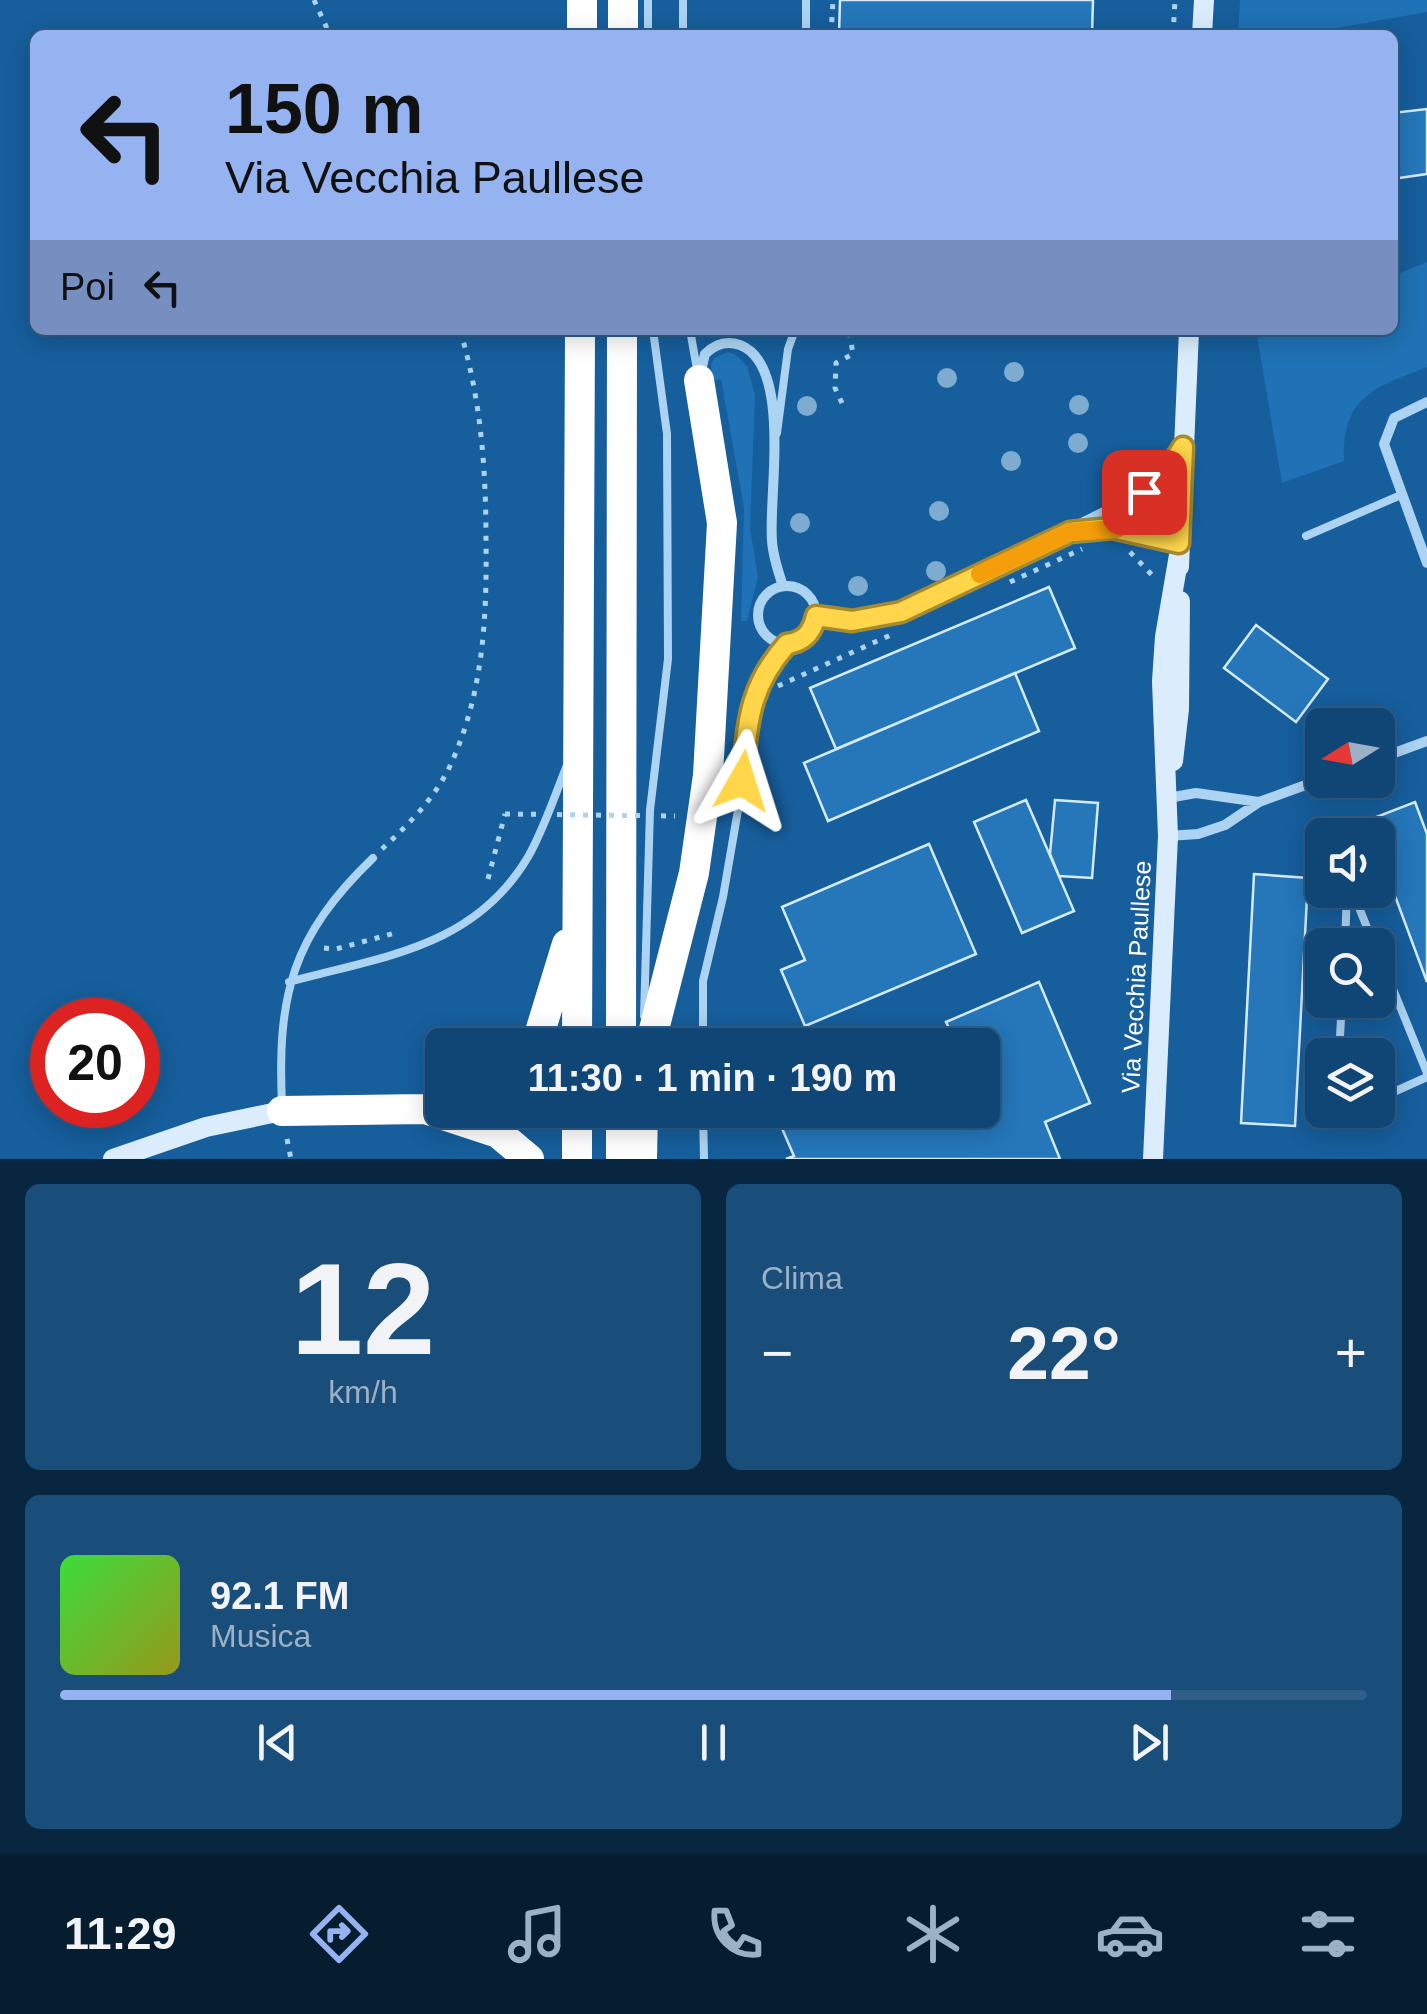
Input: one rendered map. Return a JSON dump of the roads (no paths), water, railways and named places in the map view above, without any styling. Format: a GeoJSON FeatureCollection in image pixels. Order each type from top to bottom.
{"type":"FeatureCollection","features":[{"type":"Feature","properties":{"kind":"highway"},"geometry":{"type":"LineString","coordinates":[[582,0],[582,30]]}},
{"type":"Feature","properties":{"kind":"highway"},"geometry":{"type":"LineString","coordinates":[[622,0],[623,30]]}},
{"type":"Feature","properties":{"kind":"highway"},"geometry":{"type":"LineString","coordinates":[[577,1028],[580,335]]}},
{"type":"Feature","properties":{"kind":"highway"},"geometry":{"type":"LineString","coordinates":[[621,1028],[622,335]]}},
{"type":"Feature","properties":{"kind":"highway"},"geometry":{"type":"LineString","coordinates":[[652,1028],[694,873],[708,774],[722,524],[699,380]]}},
{"type":"Feature","properties":{"kind":"highway"},"geometry":{"type":"LineString","coordinates":[[541,1028],[577,913]]}},
{"type":"Feature","properties":{"kind":"highway"},"geometry":{"type":"LineString","coordinates":[[282,1111],[425,1107]]}},
{"type":"Feature","properties":{"kind":"highway"},"geometry":{"type":"LineString","coordinates":[[486,1128],[498,1133],[529,1159]]}},
{"type":"Feature","properties":{"kind":"highway"},"geometry":{"type":"LineString","coordinates":[[577,1128],[577,1159]]}},
{"type":"Feature","properties":{"kind":"highway"},"geometry":{"type":"LineString","coordinates":[[621,1128],[621,1159]]}},
{"type":"Feature","properties":{"kind":"highway"},"geometry":{"type":"LineString","coordinates":[[642,1159],[643,1128]]}},
{"type":"Feature","properties":{"kind":"street"},"geometry":{"type":"LineString","coordinates":[[1202,30],[1204,0]]}},
{"type":"Feature","properties":{"kind":"street","name":"Via Vecchia Paullese"},"geometry":{"type":"LineString","coordinates":[[1153,1159],[1168,836],[1162,681],[1179,541],[1189,335]]}},
{"type":"Feature","properties":{"kind":"street"},"geometry":{"type":"LineString","coordinates":[[699,380],[702,359],[714,346],[728,342],[749,350],[762,368],[775,443],[772,542],[783,586]]}},
{"type":"Feature","properties":{"kind":"street"},"geometry":{"type":"LineString","coordinates":[[1427,402],[1394,418],[1384,444],[1427,563]]}},
{"type":"Feature","properties":{"kind":"street"},"geometry":{"type":"LineString","coordinates":[[816,616],[852,621],[901,612],[1070,532],[1107,508],[1156,485],[1183,447]]}},
{"type":"Feature","properties":{"kind":"street"},"geometry":{"type":"LineString","coordinates":[[1107,508],[1148,505],[1179,541]]}},
{"type":"Feature","properties":{"kind":"street"},"geometry":{"type":"LineString","coordinates":[[1070,532],[1112,528],[1179,541]]}},
{"type":"Feature","properties":{"kind":"street"},"geometry":{"type":"LineString","coordinates":[[783,586],[793,586],[810,597],[816,616],[810,634],[787,644],[768,638],[758,622],[760,602],[774,588],[783,586]]}},
{"type":"Feature","properties":{"kind":"street"},"geometry":{"type":"LineString","coordinates":[[1395,753],[1427,741]]}},
{"type":"Feature","properties":{"kind":"street"},"geometry":{"type":"LineString","coordinates":[[1168,836],[1198,834],[1225,825],[1259,802],[1305,785]]}},
{"type":"Feature","properties":{"kind":"street"},"geometry":{"type":"LineString","coordinates":[[1168,798],[1196,793],[1259,802]]}},
{"type":"Feature","properties":{"kind":"street"},"geometry":{"type":"LineString","coordinates":[[113,1159],[216,1124],[282,1111]]}},
{"type":"Feature","properties":{"kind":"lane"},"geometry":{"type":"LineString","coordinates":[[648,0],[648,30]]}},
{"type":"Feature","properties":{"kind":"lane"},"geometry":{"type":"LineString","coordinates":[[683,0],[683,30]]}},
{"type":"Feature","properties":{"kind":"lane"},"geometry":{"type":"LineString","coordinates":[[806,0],[806,30]]}},
{"type":"Feature","properties":{"kind":"lane"},"geometry":{"type":"LineString","coordinates":[[647,1028],[650,810],[668,659],[666,434],[654,335]]}},
{"type":"Feature","properties":{"kind":"lane"},"geometry":{"type":"LineString","coordinates":[[691,335],[699,380]]}},
{"type":"Feature","properties":{"kind":"lane"},"geometry":{"type":"LineString","coordinates":[[775,443],[793,335]]}},
{"type":"Feature","properties":{"kind":"lane"},"geometry":{"type":"LineString","coordinates":[[1306,536],[1402,495]]}},
{"type":"Feature","properties":{"kind":"lane"},"geometry":{"type":"LineString","coordinates":[[703,1028],[703,981],[723,897],[749,712],[766,668],[787,644]]}},
{"type":"Feature","properties":{"kind":"lane"},"geometry":{"type":"LineString","coordinates":[[289,982],[438,939],[472,921],[499,896],[529,856],[578,737]]}},
{"type":"Feature","properties":{"kind":"lane"},"geometry":{"type":"LineString","coordinates":[[282,1111],[282,1016],[289,982],[308,938],[335,899],[373,858]]}},
{"type":"Feature","properties":{"kind":"lane"},"geometry":{"type":"LineString","coordinates":[[1395,995],[1427,1075],[1395,1091]]}},
{"type":"Feature","properties":{"kind":"lane"},"geometry":{"type":"LineString","coordinates":[[703,1128],[704,1159]]}}]}
